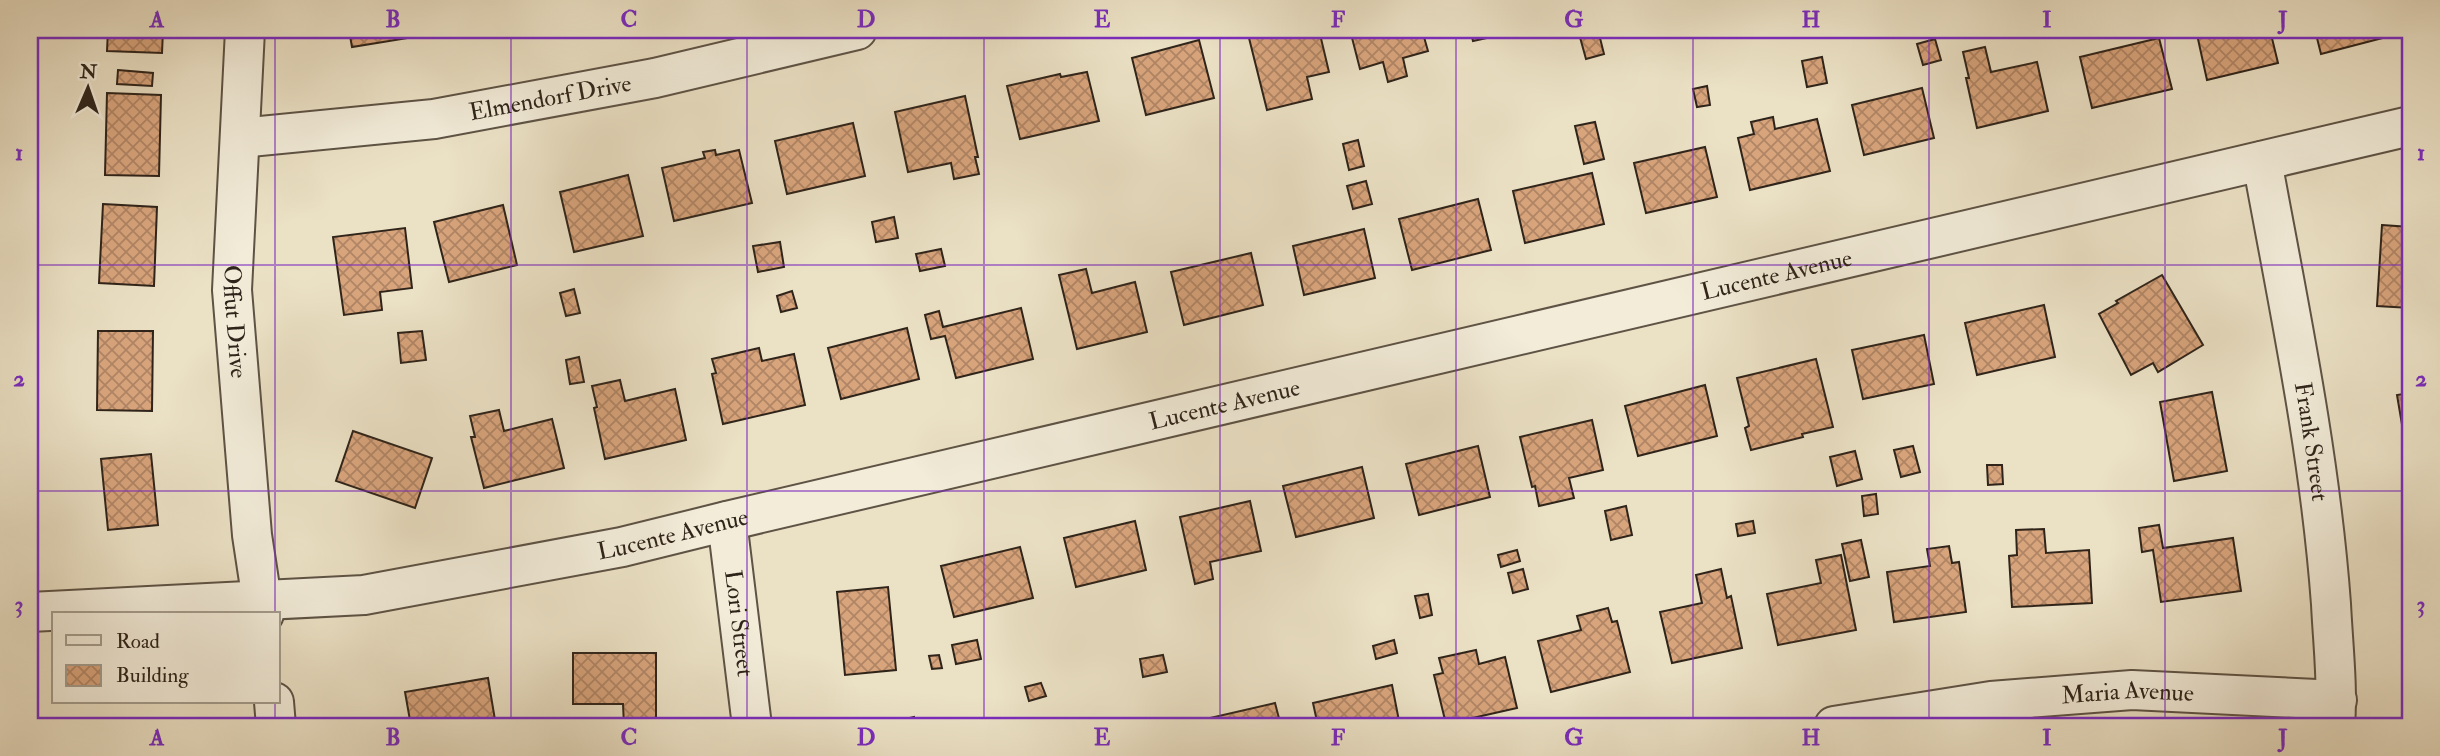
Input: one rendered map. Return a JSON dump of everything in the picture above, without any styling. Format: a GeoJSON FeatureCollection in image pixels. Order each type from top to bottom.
{"type":"FeatureCollection","features":[{"type":"Feature","properties":{"kind":"street","name":"Offut Drive"},"geometry":{"type":"LineString","coordinates":[[244,30],[232,290],[252,535],[263,607]]}},
{"type":"Feature","properties":{"kind":"street","name":"Elmendorf Drive"},"geometry":{"type":"LineString","coordinates":[[240,138],[434,118],[655,78],[857,30]]}},
{"type":"Feature","properties":{"kind":"street","name":"Lucente Avenue"},"geometry":{"type":"LineString","coordinates":[[30,612],[263,607],[474,576],[622,547],[2410,126]]}},
{"type":"Feature","properties":{"kind":"street","name":"Frank Street"},"geometry":{"type":"LineString","coordinates":[[2262,161],[2309,418],[2327,546],[2336,713]]}},
{"type":"Feature","properties":{"kind":"street","name":"Lori Street"},"geometry":{"type":"LineString","coordinates":[[727,521],[752,726]]}},
{"type":"Feature","properties":{"kind":"street","name":"Maria Avenue"},"geometry":{"type":"LineString","coordinates":[[1834,726],[1991,701],[2132,690],[2336,713]]}},
{"type":"Feature","properties":{"kind":"street"},"geometry":{"type":"LineString","coordinates":[[274,704],[276,726]]}},
{"type":"Feature","properties":{"kind":"building"},"geometry":{"type":"Polygon","coordinates":[[[108,30],[163,30],[162,53],[107,51],[108,30]]]}},
{"type":"Feature","properties":{"kind":"building"},"geometry":{"type":"Polygon","coordinates":[[[349,30],[412,30],[414,37],[352,47],[349,30]]]}},
{"type":"Feature","properties":{"kind":"building"},"geometry":{"type":"Polygon","coordinates":[[[1247,30],[1319,30],[1329,72],[1307,77],[1312,99],[1267,110],[1247,30]]]}},
{"type":"Feature","properties":{"kind":"building"},"geometry":{"type":"Polygon","coordinates":[[[1350,30],[1422,30],[1428,51],[1403,58],[1407,76],[1388,82],[1383,62],[1360,69],[1350,30]]]}},
{"type":"Feature","properties":{"kind":"building"},"geometry":{"type":"Polygon","coordinates":[[[1470,30],[1523,30],[1473,41],[1470,30]]]}},
{"type":"Feature","properties":{"kind":"building"},"geometry":{"type":"Polygon","coordinates":[[[1578,30],[1598,30],[1604,54],[1586,59],[1578,30]]]}},
{"type":"Feature","properties":{"kind":"building"},"geometry":{"type":"Polygon","coordinates":[[[2196,30],[2270,30],[2278,63],[2207,80],[2196,30]]]}},
{"type":"Feature","properties":{"kind":"building"},"geometry":{"type":"Polygon","coordinates":[[[2315,30],[2397,30],[2398,34],[2321,54],[2315,30]]]}},
{"type":"Feature","properties":{"kind":"building"},"geometry":{"type":"Polygon","coordinates":[[[2159,38],[2172,89],[2092,108],[2080,57],[2159,38]]]}},
{"type":"Feature","properties":{"kind":"building"},"geometry":{"type":"Polygon","coordinates":[[[1935,39],[1941,60],[1923,65],[1917,44],[1935,39]]]}},
{"type":"Feature","properties":{"kind":"building"},"geometry":{"type":"Polygon","coordinates":[[[1199,40],[1214,98],[1146,115],[1132,58],[1199,40]]]}},
{"type":"Feature","properties":{"kind":"building"},"geometry":{"type":"Polygon","coordinates":[[[1985,47],[1991,72],[2037,62],[2048,111],[1977,128],[1963,52],[1985,47]]]}},
{"type":"Feature","properties":{"kind":"building"},"geometry":{"type":"Polygon","coordinates":[[[1822,57],[1827,83],[1807,87],[1802,61],[1822,57]]]}},
{"type":"Feature","properties":{"kind":"building"},"geometry":{"type":"Polygon","coordinates":[[[118,70],[153,73],[152,86],[117,84],[118,70]]]}},
{"type":"Feature","properties":{"kind":"building"},"geometry":{"type":"Polygon","coordinates":[[[1087,72],[1099,121],[1020,139],[1007,86],[1060,74],[1061,77],[1087,72]]]}},
{"type":"Feature","properties":{"kind":"building"},"geometry":{"type":"Polygon","coordinates":[[[1707,86],[1710,105],[1697,107],[1693,89],[1707,86]]]}},
{"type":"Feature","properties":{"kind":"building"},"geometry":{"type":"Polygon","coordinates":[[[1922,88],[1934,138],[1864,155],[1852,105],[1922,88]]]}},
{"type":"Feature","properties":{"kind":"building"},"geometry":{"type":"Polygon","coordinates":[[[107,93],[161,95],[159,176],[105,175],[107,93]]]}},
{"type":"Feature","properties":{"kind":"building"},"geometry":{"type":"Polygon","coordinates":[[[965,96],[979,174],[954,179],[951,163],[908,172],[895,112],[965,96]]]}},
{"type":"Feature","properties":{"kind":"building"},"geometry":{"type":"Polygon","coordinates":[[[1773,117],[1775,129],[1817,119],[1830,171],[1750,190],[1738,138],[1754,134],[1751,122],[1773,117]]]}},
{"type":"Feature","properties":{"kind":"building"},"geometry":{"type":"Polygon","coordinates":[[[1595,122],[1604,159],[1584,164],[1575,126],[1595,122]]]}},
{"type":"Feature","properties":{"kind":"building"},"geometry":{"type":"Polygon","coordinates":[[[853,123],[865,176],[787,194],[775,141],[853,123]]]}},
{"type":"Feature","properties":{"kind":"building"},"geometry":{"type":"Polygon","coordinates":[[[1358,140],[1364,166],[1349,170],[1343,144],[1358,140]]]}},
{"type":"Feature","properties":{"kind":"building"},"geometry":{"type":"Polygon","coordinates":[[[1705,147],[1717,197],[1646,213],[1634,163],[1705,147]]]}},
{"type":"Feature","properties":{"kind":"building"},"geometry":{"type":"Polygon","coordinates":[[[715,150],[716,155],[739,150],[752,203],[674,221],[662,168],[705,158],[703,152],[715,150]]]}},
{"type":"Feature","properties":{"kind":"building"},"geometry":{"type":"Polygon","coordinates":[[[1592,173],[1604,224],[1525,243],[1513,191],[1592,173]]]}},
{"type":"Feature","properties":{"kind":"building"},"geometry":{"type":"Polygon","coordinates":[[[628,175],[643,236],[574,252],[560,192],[628,175]]]}},
{"type":"Feature","properties":{"kind":"building"},"geometry":{"type":"Polygon","coordinates":[[[1366,181],[1372,204],[1353,209],[1347,186],[1366,181]]]}},
{"type":"Feature","properties":{"kind":"building"},"geometry":{"type":"Polygon","coordinates":[[[1478,199],[1491,250],[1412,270],[1399,219],[1478,199]]]}},
{"type":"Feature","properties":{"kind":"building"},"geometry":{"type":"Polygon","coordinates":[[[103,204],[157,207],[154,286],[99,283],[103,204]]]}},
{"type":"Feature","properties":{"kind":"building"},"geometry":{"type":"Polygon","coordinates":[[[503,205],[517,265],[449,282],[434,222],[503,205]]]}},
{"type":"Feature","properties":{"kind":"building"},"geometry":{"type":"Polygon","coordinates":[[[894,217],[898,238],[876,242],[872,222],[894,217]]]}},
{"type":"Feature","properties":{"kind":"building"},"geometry":{"type":"Polygon","coordinates":[[[2382,225],[2410,227],[2410,308],[2377,306],[2382,225]]]}},
{"type":"Feature","properties":{"kind":"building"},"geometry":{"type":"Polygon","coordinates":[[[405,228],[412,288],[380,292],[382,310],[344,315],[333,237],[405,228]]]}},
{"type":"Feature","properties":{"kind":"building"},"geometry":{"type":"Polygon","coordinates":[[[1364,229],[1375,278],[1304,295],[1293,246],[1364,229]]]}},
{"type":"Feature","properties":{"kind":"building"},"geometry":{"type":"Polygon","coordinates":[[[780,242],[784,267],[758,272],[753,246],[780,242]]]}},
{"type":"Feature","properties":{"kind":"building"},"geometry":{"type":"Polygon","coordinates":[[[941,249],[945,266],[920,271],[916,254],[941,249]]]}},
{"type":"Feature","properties":{"kind":"building"},"geometry":{"type":"Polygon","coordinates":[[[1251,253],[1263,305],[1184,325],[1171,272],[1251,253]]]}},
{"type":"Feature","properties":{"kind":"building"},"geometry":{"type":"Polygon","coordinates":[[[1086,269],[1092,293],[1135,282],[1147,332],[1077,349],[1059,275],[1086,269]]]}},
{"type":"Feature","properties":{"kind":"building"},"geometry":{"type":"Polygon","coordinates":[[[2162,275],[2203,345],[2158,372],[2153,363],[2131,375],[2099,314],[2118,303],[2116,301],[2162,275]]]}},
{"type":"Feature","properties":{"kind":"building"},"geometry":{"type":"Polygon","coordinates":[[[574,289],[580,313],[566,316],[560,293],[574,289]]]}},
{"type":"Feature","properties":{"kind":"building"},"geometry":{"type":"Polygon","coordinates":[[[792,291],[797,308],[781,312],[777,296],[792,291]]]}},
{"type":"Feature","properties":{"kind":"building"},"geometry":{"type":"Polygon","coordinates":[[[2044,305],[2055,357],[1977,375],[1965,323],[2044,305]]]}},
{"type":"Feature","properties":{"kind":"building"},"geometry":{"type":"Polygon","coordinates":[[[1021,308],[1033,359],[956,378],[945,336],[931,339],[925,315],[939,311],[943,327],[1021,308]]]}},
{"type":"Feature","properties":{"kind":"building"},"geometry":{"type":"Polygon","coordinates":[[[907,328],[919,379],[841,399],[828,348],[907,328]]]}},
{"type":"Feature","properties":{"kind":"building"},"geometry":{"type":"Polygon","coordinates":[[[98,331],[153,331],[152,411],[97,410],[98,331]]]}},
{"type":"Feature","properties":{"kind":"building"},"geometry":{"type":"Polygon","coordinates":[[[422,331],[426,360],[401,363],[398,333],[422,331]]]}},
{"type":"Feature","properties":{"kind":"building"},"geometry":{"type":"Polygon","coordinates":[[[1924,335],[1934,384],[1863,399],[1852,350],[1924,335]]]}},
{"type":"Feature","properties":{"kind":"building"},"geometry":{"type":"Polygon","coordinates":[[[759,348],[762,361],[794,354],[805,405],[723,424],[712,374],[716,373],[712,359],[759,348]]]}},
{"type":"Feature","properties":{"kind":"building"},"geometry":{"type":"Polygon","coordinates":[[[579,357],[584,382],[570,384],[566,360],[579,357]]]}},
{"type":"Feature","properties":{"kind":"building"},"geometry":{"type":"Polygon","coordinates":[[[1816,359],[1833,427],[1751,450],[1745,428],[1749,426],[1737,378],[1816,359]]]}},
{"type":"Feature","properties":{"kind":"building"},"geometry":{"type":"Polygon","coordinates":[[[620,380],[625,401],[675,389],[686,440],[605,459],[592,386],[620,380]]]}},
{"type":"Feature","properties":{"kind":"building"},"geometry":{"type":"Polygon","coordinates":[[[1705,385],[1717,436],[1638,456],[1625,406],[1705,385]]]}},
{"type":"Feature","properties":{"kind":"building"},"geometry":{"type":"Polygon","coordinates":[[[2212,392],[2227,471],[2174,481],[2160,402],[2212,392]]]}},
{"type":"Feature","properties":{"kind":"building"},"geometry":{"type":"Polygon","coordinates":[[[2410,393],[2410,466],[2409,466],[2397,395],[2410,393]]]}},
{"type":"Feature","properties":{"kind":"building"},"geometry":{"type":"Polygon","coordinates":[[[499,410],[504,431],[552,419],[564,468],[484,488],[471,437],[475,437],[470,416],[499,410]]]}},
{"type":"Feature","properties":{"kind":"building"},"geometry":{"type":"Polygon","coordinates":[[[1592,420],[1603,470],[1569,478],[1574,498],[1539,506],[1520,437],[1592,420]]]}},
{"type":"Feature","properties":{"kind":"building"},"geometry":{"type":"Polygon","coordinates":[[[353,431],[432,458],[415,508],[336,481],[353,431]]]}},
{"type":"Feature","properties":{"kind":"building"},"geometry":{"type":"Polygon","coordinates":[[[1478,446],[1490,497],[1419,515],[1406,464],[1478,446]]]}},
{"type":"Feature","properties":{"kind":"building"},"geometry":{"type":"Polygon","coordinates":[[[1913,446],[1920,472],[1901,477],[1894,450],[1913,446]]]}},
{"type":"Feature","properties":{"kind":"building"},"geometry":{"type":"Polygon","coordinates":[[[1855,451],[1862,479],[1837,486],[1830,457],[1855,451]]]}},
{"type":"Feature","properties":{"kind":"building"},"geometry":{"type":"Polygon","coordinates":[[[151,454],[158,525],[108,530],[101,459],[151,454]]]}},
{"type":"Feature","properties":{"kind":"building"},"geometry":{"type":"Polygon","coordinates":[[[1987,465],[2002,465],[2003,484],[1988,485],[1987,465]]]}},
{"type":"Feature","properties":{"kind":"building"},"geometry":{"type":"Polygon","coordinates":[[[1362,467],[1374,518],[1296,537],[1283,486],[1362,467]]]}},
{"type":"Feature","properties":{"kind":"building"},"geometry":{"type":"Polygon","coordinates":[[[1876,494],[1878,514],[1864,516],[1862,496],[1876,494]]]}},
{"type":"Feature","properties":{"kind":"building"},"geometry":{"type":"Polygon","coordinates":[[[1250,501],[1261,551],[1210,562],[1213,579],[1195,584],[1180,517],[1250,501]]]}},
{"type":"Feature","properties":{"kind":"building"},"geometry":{"type":"Polygon","coordinates":[[[1626,506],[1632,535],[1611,540],[1605,511],[1626,506]]]}},
{"type":"Feature","properties":{"kind":"building"},"geometry":{"type":"Polygon","coordinates":[[[1135,521],[1146,570],[1076,587],[1064,538],[1135,521]]]}},
{"type":"Feature","properties":{"kind":"building"},"geometry":{"type":"Polygon","coordinates":[[[1753,521],[1755,533],[1738,536],[1736,524],[1753,521]]]}},
{"type":"Feature","properties":{"kind":"building"},"geometry":{"type":"Polygon","coordinates":[[[2159,525],[2163,548],[2233,538],[2241,591],[2161,602],[2153,550],[2142,552],[2139,528],[2159,525]]]}},
{"type":"Feature","properties":{"kind":"building"},"geometry":{"type":"Polygon","coordinates":[[[2044,529],[2046,553],[2089,550],[2092,603],[2012,607],[2009,556],[2017,555],[2016,530],[2044,529]]]}},
{"type":"Feature","properties":{"kind":"building"},"geometry":{"type":"Polygon","coordinates":[[[1861,540],[1869,577],[1850,581],[1842,544],[1861,540]]]}},
{"type":"Feature","properties":{"kind":"building"},"geometry":{"type":"Polygon","coordinates":[[[1949,546],[1952,563],[1959,562],[1966,612],[1894,622],[1887,572],[1930,566],[1927,549],[1949,546]]]}},
{"type":"Feature","properties":{"kind":"building"},"geometry":{"type":"Polygon","coordinates":[[[1020,547],[1033,598],[954,617],[941,566],[1020,547]]]}},
{"type":"Feature","properties":{"kind":"building"},"geometry":{"type":"Polygon","coordinates":[[[1517,550],[1520,561],[1501,567],[1498,555],[1517,550]]]}},
{"type":"Feature","properties":{"kind":"building"},"geometry":{"type":"Polygon","coordinates":[[[1841,555],[1856,630],[1778,645],[1767,594],[1821,583],[1816,560],[1841,555]]]}},
{"type":"Feature","properties":{"kind":"building"},"geometry":{"type":"Polygon","coordinates":[[[1523,569],[1528,589],[1513,593],[1508,573],[1523,569]]]}},
{"type":"Feature","properties":{"kind":"building"},"geometry":{"type":"Polygon","coordinates":[[[1721,569],[1727,598],[1731,596],[1742,648],[1672,663],[1660,612],[1702,603],[1696,575],[1721,569]]]}},
{"type":"Feature","properties":{"kind":"building"},"geometry":{"type":"Polygon","coordinates":[[[888,587],[896,670],[845,675],[837,592],[888,587]]]}},
{"type":"Feature","properties":{"kind":"building"},"geometry":{"type":"Polygon","coordinates":[[[1428,594],[1432,615],[1420,618],[1415,596],[1428,594]]]}},
{"type":"Feature","properties":{"kind":"building"},"geometry":{"type":"Polygon","coordinates":[[[1608,608],[1612,622],[1617,621],[1630,672],[1551,692],[1538,641],[1581,630],[1577,616],[1608,608]]]}},
{"type":"Feature","properties":{"kind":"building"},"geometry":{"type":"Polygon","coordinates":[[[977,640],[981,659],[956,664],[952,645],[977,640]]]}},
{"type":"Feature","properties":{"kind":"building"},"geometry":{"type":"Polygon","coordinates":[[[1394,640],[1397,653],[1376,659],[1373,646],[1394,640]]]}},
{"type":"Feature","properties":{"kind":"building"},"geometry":{"type":"Polygon","coordinates":[[[1476,650],[1479,664],[1505,657],[1517,708],[1446,724],[1434,675],[1443,673],[1439,658],[1476,650]]]}},
{"type":"Feature","properties":{"kind":"building"},"geometry":{"type":"Polygon","coordinates":[[[573,653],[656,653],[656,726],[624,726],[623,704],[573,704],[573,653]]]}},
{"type":"Feature","properties":{"kind":"building"},"geometry":{"type":"Polygon","coordinates":[[[939,655],[942,668],[932,669],[929,656],[939,655]]]}},
{"type":"Feature","properties":{"kind":"building"},"geometry":{"type":"Polygon","coordinates":[[[1163,655],[1167,672],[1143,677],[1140,659],[1163,655]]]}},
{"type":"Feature","properties":{"kind":"building"},"geometry":{"type":"Polygon","coordinates":[[[488,678],[496,726],[411,726],[405,692],[488,678]]]}},
{"type":"Feature","properties":{"kind":"building"},"geometry":{"type":"Polygon","coordinates":[[[1041,683],[1046,696],[1029,701],[1025,687],[1041,683]]]}},
{"type":"Feature","properties":{"kind":"building"},"geometry":{"type":"Polygon","coordinates":[[[1392,685],[1400,726],[1318,726],[1313,703],[1392,685]]]}},
{"type":"Feature","properties":{"kind":"building"},"geometry":{"type":"Polygon","coordinates":[[[1275,703],[1281,726],[1198,726],[1197,721],[1275,703]]]}},
{"type":"Feature","properties":{"kind":"building"},"geometry":{"type":"Polygon","coordinates":[[[914,717],[916,726],[902,726],[901,720],[914,717]]]}},
{"type":"Feature","properties":{"kind":"building"},"geometry":{"type":"Polygon","coordinates":[[[177,723],[177,726],[146,726],[177,723]]]}}]}
